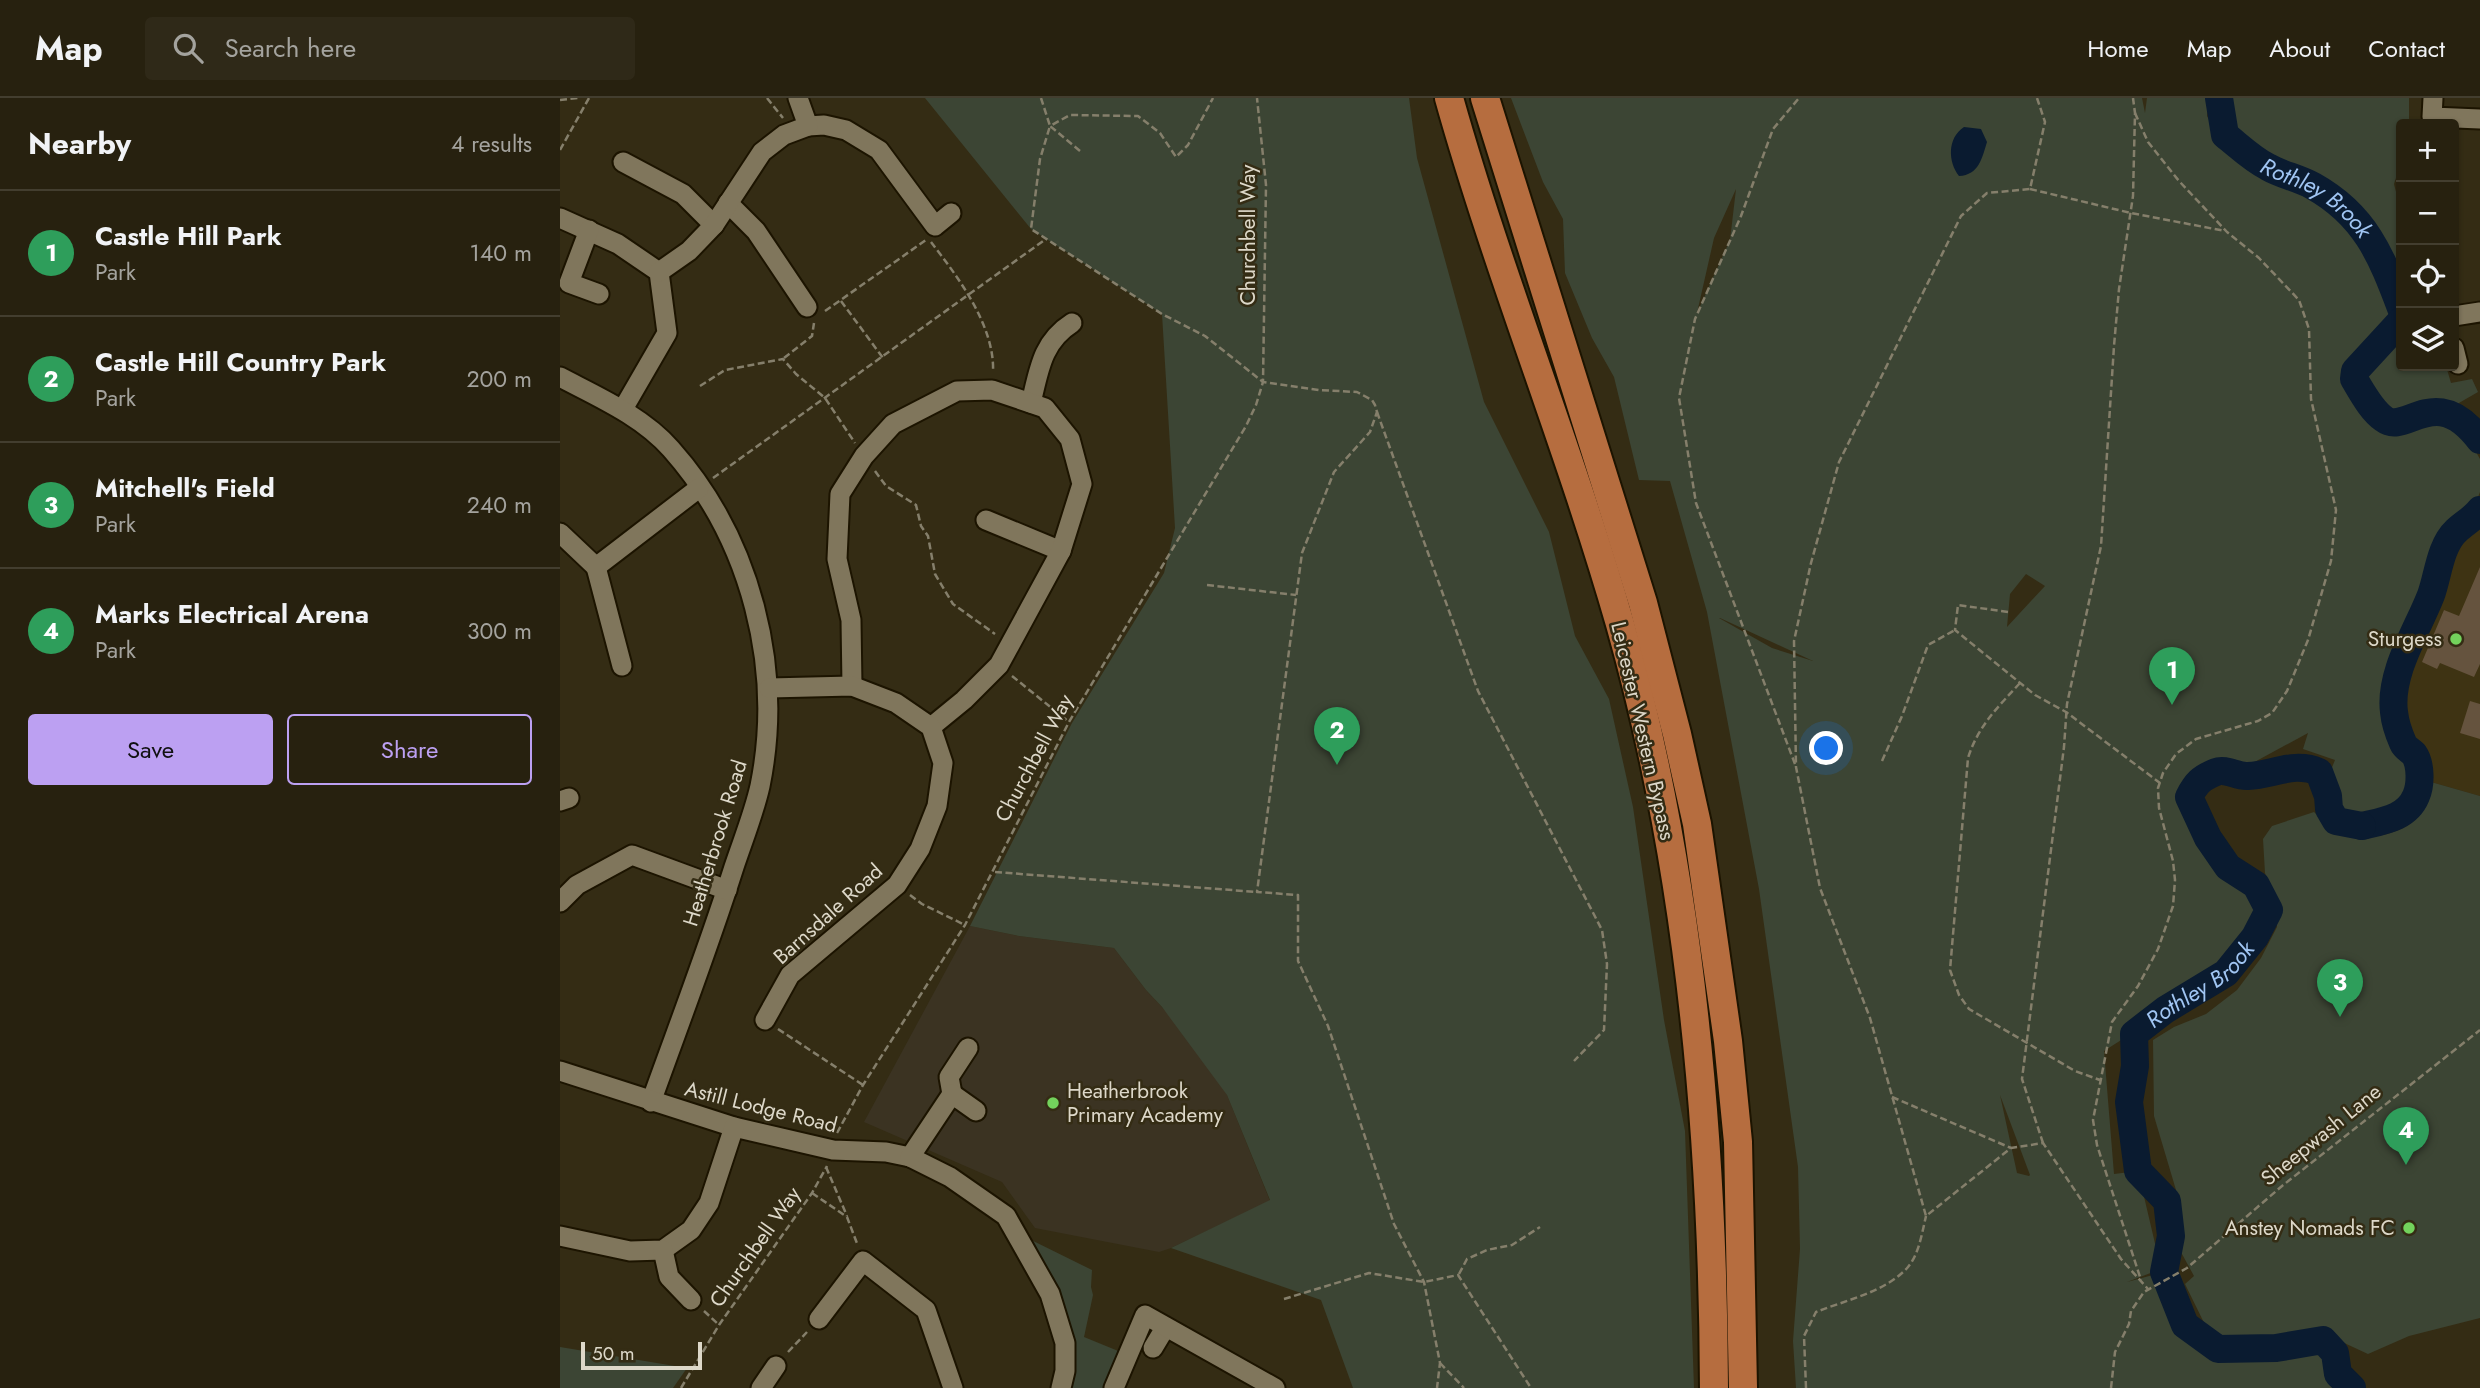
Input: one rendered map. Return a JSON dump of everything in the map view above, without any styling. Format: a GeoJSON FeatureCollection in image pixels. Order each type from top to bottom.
{"type":"FeatureCollection","features":[{"type":"Feature","properties":{"kind":"highway","name":"Leicester Western Bypass"},"geometry":{"type":"LineString","coordinates":[[1449,98],[1528,349],[1589,523],[1620,623],[1656,774],[1673,868],[1701,1087],[1708,1162],[1714,1388]]}},
{"type":"Feature","properties":{"kind":"highway","name":"Leicester Western Bypass"},"geometry":{"type":"LineString","coordinates":[[1485,98],[1643,603],[1697,824],[1728,1041],[1738,1142],[1743,1388]]}},
{"type":"Feature","properties":{"kind":"street"},"geometry":{"type":"LineString","coordinates":[[798,98],[800,129]]}},
{"type":"Feature","properties":{"kind":"street"},"geometry":{"type":"LineString","coordinates":[[2434,98],[2432,117],[2480,120]]}},
{"type":"Feature","properties":{"kind":"street"},"geometry":{"type":"LineString","coordinates":[[659,272],[689,251],[715,225],[761,152],[784,135],[800,129],[824,125],[846,130],[879,150],[935,226],[951,214]]}},
{"type":"Feature","properties":{"kind":"street"},"geometry":{"type":"LineString","coordinates":[[623,162],[683,194],[715,225]]}},
{"type":"Feature","properties":{"kind":"street"},"geometry":{"type":"LineString","coordinates":[[728,203],[756,230],[816,312]]}},
{"type":"Feature","properties":{"kind":"street"},"geometry":{"type":"LineString","coordinates":[[560,218],[618,244],[659,272],[667,333],[623,409]]}},
{"type":"Feature","properties":{"kind":"street"},"geometry":{"type":"LineString","coordinates":[[589,230],[569,283],[599,294]]}},
{"type":"Feature","properties":{"kind":"street"},"geometry":{"type":"LineString","coordinates":[[2459,315],[2480,312]]}},
{"type":"Feature","properties":{"kind":"street"},"geometry":{"type":"LineString","coordinates":[[1031,403],[1050,342],[1055,334],[1072,323]]}},
{"type":"Feature","properties":{"kind":"street","name":"Heatherbrook Road"},"geometry":{"type":"LineString","coordinates":[[560,377],[623,409],[670,448],[699,488],[730,538],[753,597],[769,688],[766,747],[760,788],[727,890],[651,1102]]}},
{"type":"Feature","properties":{"kind":"street"},"geometry":{"type":"LineString","coordinates":[[769,688],[852,686],[895,703],[931,727],[964,700],[999,665],[1061,551],[1082,484],[1070,439],[1045,408],[992,390],[957,391],[893,424],[864,456],[840,494],[839,507],[837,559],[851,620],[852,686]]}},
{"type":"Feature","properties":{"kind":"street"},"geometry":{"type":"LineString","coordinates":[[596,568],[699,488]]}},
{"type":"Feature","properties":{"kind":"street"},"geometry":{"type":"LineString","coordinates":[[986,520],[1061,551]]}},
{"type":"Feature","properties":{"kind":"street"},"geometry":{"type":"LineString","coordinates":[[560,533],[596,568],[622,666]]}},
{"type":"Feature","properties":{"kind":"street","name":"Barnsdale Road"},"geometry":{"type":"LineString","coordinates":[[765,1020],[790,975],[897,885],[919,849],[937,806],[943,763],[931,727]]}},
{"type":"Feature","properties":{"kind":"street"},"geometry":{"type":"LineString","coordinates":[[560,902],[577,885],[632,855],[727,890]]}},
{"type":"Feature","properties":{"kind":"street"},"geometry":{"type":"LineString","coordinates":[[909,1157],[952,1094],[949,1077],[968,1048]]}},
{"type":"Feature","properties":{"kind":"street","name":"Astill Lodge Road"},"geometry":{"type":"LineString","coordinates":[[560,1071],[830,1158],[886,1152],[909,1157],[950,1177],[1006,1216],[1050,1294],[1065,1343],[1065,1371],[1061,1388]]}},
{"type":"Feature","properties":{"kind":"street"},"geometry":{"type":"LineString","coordinates":[[952,1094],[976,1111]]}},
{"type":"Feature","properties":{"kind":"street"},"geometry":{"type":"LineString","coordinates":[[561,1240],[630,1251],[663,1250],[691,1230],[709,1203],[734,1128]]}},
{"type":"Feature","properties":{"kind":"street"},"geometry":{"type":"LineString","coordinates":[[663,1250],[669,1277],[691,1300]]}},
{"type":"Feature","properties":{"kind":"street"},"geometry":{"type":"LineString","coordinates":[[819,1319],[863,1261],[926,1310],[953,1388]]}},
{"type":"Feature","properties":{"kind":"street"},"geometry":{"type":"LineString","coordinates":[[1114,1388],[1145,1315],[1164,1328],[1276,1388]]}},
{"type":"Feature","properties":{"kind":"street"},"geometry":{"type":"LineString","coordinates":[[1153,1348],[1164,1328]]}},
{"type":"Feature","properties":{"kind":"street"},"geometry":{"type":"LineString","coordinates":[[761,1388],[776,1366]]}},
{"type":"Feature","properties":{"kind":"path"},"geometry":{"type":"LineString","coordinates":[[560,100],[578,98]]}},
{"type":"Feature","properties":{"kind":"path"},"geometry":{"type":"LineString","coordinates":[[560,150],[589,98]]}},
{"type":"Feature","properties":{"kind":"path"},"geometry":{"type":"LineString","coordinates":[[768,98],[800,129]]}},
{"type":"Feature","properties":{"kind":"path"},"geometry":{"type":"LineString","coordinates":[[1041,98],[1050,126],[1080,151]]}},
{"type":"Feature","properties":{"kind":"path"},"geometry":{"type":"LineString","coordinates":[[1213,98],[1188,145],[1177,157],[1160,132],[1138,116],[1070,115],[1050,126],[1040,159],[1031,229],[1162,314],[1205,336],[1263,383],[1357,392],[1372,400],[1478,691],[1602,930],[1607,964],[1604,1030],[1573,1061]]}},
{"type":"Feature","properties":{"kind":"path","name":"Churchbell Way"},"geometry":{"type":"LineString","coordinates":[[681,1388],[719,1325],[812,1193],[830,1158],[838,1130],[863,1085],[965,925],[1069,722],[1256,405],[1263,383],[1266,185],[1257,98]]}},
{"type":"Feature","properties":{"kind":"path"},"geometry":{"type":"LineString","coordinates":[[1799,98],[1773,129],[1741,216],[1695,319],[1679,398],[1696,503],[1796,767],[1820,888],[1870,1018],[1926,1216],[1919,1245],[1909,1266],[1888,1284],[1816,1312],[1804,1336],[1806,1388]]}},
{"type":"Feature","properties":{"kind":"path"},"geometry":{"type":"LineString","coordinates":[[2030,189],[2045,122],[2037,98]]}},
{"type":"Feature","properties":{"kind":"path"},"geometry":{"type":"LineString","coordinates":[[2112,1388],[2115,1352],[2129,1324],[2131,1311],[2148,1289],[2121,1259],[2043,1143],[2022,1079],[2064,747],[2066,712],[2101,546],[2113,346],[2133,197],[2133,98]]}},
{"type":"Feature","properties":{"kind":"path"},"geometry":{"type":"LineString","coordinates":[[2135,113],[2148,142],[2179,181],[2227,232],[2259,258],[2299,300],[2309,329],[2311,399],[2336,510],[2331,561],[2308,640],[2287,691],[2272,713],[2246,726],[2196,739],[2176,754],[2163,773],[2160,783],[2159,807],[2173,861],[2173,906],[2158,949],[2138,986],[2112,1022],[2093,1120],[2097,1145],[2142,1282]]}},
{"type":"Feature","properties":{"kind":"path"},"geometry":{"type":"LineString","coordinates":[[1796,767],[1794,640],[1811,564],[1839,462],[1961,216],[1987,192],[2030,189],[2227,232]]}},
{"type":"Feature","properties":{"kind":"path"},"geometry":{"type":"LineString","coordinates":[[700,386],[725,370],[783,359],[812,336],[816,312],[840,300],[928,238],[970,294],[994,356],[992,390]]}},
{"type":"Feature","properties":{"kind":"path"},"geometry":{"type":"LineString","coordinates":[[699,488],[1046,239]]}},
{"type":"Feature","properties":{"kind":"path"},"geometry":{"type":"LineString","coordinates":[[840,300],[883,358]]}},
{"type":"Feature","properties":{"kind":"path"},"geometry":{"type":"LineString","coordinates":[[783,359],[796,374],[825,398],[886,486],[916,505],[921,526],[928,536],[934,574],[953,604],[1011,646]]}},
{"type":"Feature","properties":{"kind":"path"},"geometry":{"type":"LineString","coordinates":[[1256,892],[1302,554],[1334,472],[1370,432],[1377,412]]}},
{"type":"Feature","properties":{"kind":"path"},"geometry":{"type":"LineString","coordinates":[[1206,585],[1296,595]]}},
{"type":"Feature","properties":{"kind":"path"},"geometry":{"type":"LineString","coordinates":[[1955,631],[1958,605],[2008,612]]}},
{"type":"Feature","properties":{"kind":"path"},"geometry":{"type":"LineString","coordinates":[[1955,631],[2035,695],[2066,712],[2160,783]]}},
{"type":"Feature","properties":{"kind":"path"},"geometry":{"type":"LineString","coordinates":[[1882,761],[1928,645],[1955,631]]}},
{"type":"Feature","properties":{"kind":"path"},"geometry":{"type":"LineString","coordinates":[[999,665],[1069,722]]}},
{"type":"Feature","properties":{"kind":"path"},"geometry":{"type":"LineString","coordinates":[[2020,683],[1986,719],[1974,738],[1968,758],[1950,970],[1959,995],[1969,1009],[2075,1071],[2100,1080]]}},
{"type":"Feature","properties":{"kind":"path"},"geometry":{"type":"LineString","coordinates":[[993,872],[1298,895],[1298,961],[1328,1026],[1394,1224],[1424,1282],[1440,1363],[1437,1388]]}},
{"type":"Feature","properties":{"kind":"path"},"geometry":{"type":"LineString","coordinates":[[897,885],[922,904],[965,925]]}},
{"type":"Feature","properties":{"kind":"path"},"geometry":{"type":"LineString","coordinates":[[765,1020],[863,1085]]}},
{"type":"Feature","properties":{"kind":"path","name":"Sheepwash Lane"},"geometry":{"type":"LineString","coordinates":[[2148,1289],[2185,1269],[2282,1186],[2480,1030]]}},
{"type":"Feature","properties":{"kind":"path"},"geometry":{"type":"LineString","coordinates":[[1892,1097],[2011,1148]]}},
{"type":"Feature","properties":{"kind":"path"},"geometry":{"type":"LineString","coordinates":[[1926,1216],[2011,1148],[2043,1143]]}},
{"type":"Feature","properties":{"kind":"path"},"geometry":{"type":"LineString","coordinates":[[830,1158],[863,1261]]}},
{"type":"Feature","properties":{"kind":"path"},"geometry":{"type":"LineString","coordinates":[[812,1193],[847,1217]]}},
{"type":"Feature","properties":{"kind":"path"},"geometry":{"type":"LineString","coordinates":[[1284,1300],[1369,1273],[1424,1282],[1458,1275],[1467,1259],[1487,1250],[1512,1245],[1541,1227]]}},
{"type":"Feature","properties":{"kind":"path"},"geometry":{"type":"LineString","coordinates":[[1458,1275],[1531,1388]]}},
{"type":"Feature","properties":{"kind":"path"},"geometry":{"type":"LineString","coordinates":[[691,1300],[719,1325]]}},
{"type":"Feature","properties":{"kind":"path"},"geometry":{"type":"LineString","coordinates":[[776,1366],[819,1319]]}},
{"type":"Feature","properties":{"kind":"path"},"geometry":{"type":"LineString","coordinates":[[1440,1363],[1464,1388]]}},
{"type":"Feature","properties":{"kind":"shaded area"},"geometry":{"type":"Polygon","coordinates":[[[2480,520],[2480,796],[2424,780],[2422,760],[2403,722],[2409,679],[2461,539],[2480,520]]]}},
{"type":"Feature","properties":{"kind":"shaded area","name":"Heatherbrook Primary Academy"},"geometry":{"type":"Polygon","coordinates":[[[970,926],[1019,936],[1114,948],[1146,990],[1187,1034],[1223,1085],[1270,1201],[1159,1252],[1035,1228],[1002,1182],[864,1122],[970,926]]]}},
{"type":"Feature","properties":{"kind":"green space"},"geometry":{"type":"Polygon","coordinates":[[[925,98],[1409,98],[1417,158],[1484,402],[1549,532],[1575,636],[1609,699],[1633,807],[1664,1020],[1685,1131],[1694,1388],[1353,1388],[1321,1300],[1171,1248],[1270,1200],[1227,1095],[1114,948],[1019,936],[970,926],[1072,723],[1164,573],[1175,528],[1162,314],[1031,229],[925,98]]]}},
{"type":"Feature","properties":{"kind":"green space"},"geometry":{"type":"Polygon","coordinates":[[[1511,98],[2142,98],[2145,113],[2147,98],[2208,98],[2207,116],[2221,141],[2277,178],[2318,196],[2367,235],[2329,196],[2312,185],[2270,168],[2225,135],[2219,98],[2409,98],[2409,119],[2396,119],[2396,295],[2387,268],[2371,241],[2396,315],[2396,371],[2447,371],[2451,383],[2472,379],[2478,392],[2445,411],[2432,411],[2391,422],[2384,419],[2367,400],[2382,430],[2443,420],[2464,431],[2480,459],[2480,492],[2472,512],[2445,535],[2431,594],[2405,657],[2394,714],[2399,731],[2414,755],[2419,774],[2410,807],[2374,822],[2358,824],[2336,821],[2325,785],[2335,760],[2303,749],[2308,733],[2190,797],[2269,910],[2226,973],[2104,1051],[2114,1174],[2138,1171],[2161,1269],[2127,1282],[2164,1272],[2185,1325],[2218,1349],[2276,1348],[2323,1340],[2330,1354],[2335,1353],[2352,1388],[1796,1388],[1793,1341],[1800,1249],[1798,1167],[1759,889],[1707,612],[1670,481],[1639,480],[1614,377],[1592,338],[1565,273],[1563,219],[1543,182],[1511,98]],[[1736,189],[1714,238],[1697,313],[1730,240],[1736,189]],[[2026,574],[2010,594],[2007,627],[2045,586],[2026,574]],[[1719,618],[1772,648],[1813,661],[1719,618]],[[2000,1095],[2017,1173],[2030,1175],[2000,1095]]]}},
{"type":"Feature","properties":{"kind":"green space"},"geometry":{"type":"Polygon","coordinates":[[[2424,780],[2480,796],[2480,1318],[2409,1336],[2368,1354],[2327,1335],[2211,1337],[2185,1284],[2194,1276],[2182,1254],[2176,1190],[2154,1116],[2153,1040],[2174,1027],[2206,1014],[2237,990],[2261,958],[2277,927],[2277,903],[2265,873],[2263,839],[2272,826],[2314,812],[2344,836],[2375,836],[2397,831],[2421,813],[2425,801],[2424,780]]]}},
{"type":"Feature","properties":{"kind":"green space"},"geometry":{"type":"Polygon","coordinates":[[[1015,1232],[1092,1270],[1093,1295],[1084,1337],[1128,1355],[1114,1388],[1061,1388],[1065,1343],[1015,1232]]]}},
{"type":"Feature","properties":{"kind":"green space"},"geometry":{"type":"Polygon","coordinates":[[[560,1347],[687,1368],[673,1388],[560,1388],[560,1347]]]}},
{"type":"Feature","properties":{"kind":"water"},"geometry":{"type":"Polygon","coordinates":[[[1964,127],[1981,129],[1987,142],[1975,169],[1959,176],[1953,164],[1951,150],[1954,137],[1964,127]]]}},
{"type":"Feature","properties":{"kind":"building","name":"Sturgess"},"geometry":{"type":"Polygon","coordinates":[[[2480,567],[2480,664],[2474,677],[2440,663],[2437,669],[2422,662],[2444,610],[2459,616],[2480,567]]]}},
{"type":"Feature","properties":{"kind":"building"},"geometry":{"type":"Polygon","coordinates":[[[2470,701],[2480,704],[2480,739],[2460,733],[2470,701]]]}},
{"type":"Feature","properties":{"kind":"waterway","name":"Rothley Brook"},"geometry":{"type":"LineString","coordinates":[[2219,98],[2225,135],[2262,164],[2308,183],[2346,210],[2369,238],[2396,296]]}},
{"type":"Feature","properties":{"kind":"waterway","name":"Rothley Brook"},"geometry":{"type":"LineString","coordinates":[[2396,326],[2355,371],[2354,379],[2367,400],[2379,415],[2393,422],[2436,412],[2449,414],[2464,423],[2480,440]]}},
{"type":"Feature","properties":{"kind":"waterway","name":"Rothley Brook"},"geometry":{"type":"LineString","coordinates":[[2362,826],[2400,814],[2416,796],[2419,769],[2414,754],[2404,745],[2396,724],[2396,682],[2405,652],[2431,595],[2446,545],[2456,531],[2480,510]]}},
{"type":"Feature","properties":{"kind":"waterway","name":"Rothley Brook"},"geometry":{"type":"LineString","coordinates":[[2352,1388],[2338,1374],[2335,1353],[2323,1340],[2276,1348],[2218,1349],[2185,1325],[2164,1272],[2171,1236],[2167,1201],[2138,1171],[2129,1102],[2135,1066],[2134,1034],[2165,1010],[2226,973],[2255,937],[2269,910],[2256,885],[2228,867],[2208,838],[2189,797],[2197,785],[2206,776],[2220,771],[2248,776],[2292,768],[2310,769],[2319,772],[2328,796],[2329,809],[2336,821],[2362,826]]}},
{"type":"Feature","properties":{"kind":"place","name":"Sturgess"},"geometry":{"type":"Point","coordinates":[2456,639]}},
{"type":"Feature","properties":{"kind":"place","name":"Castle Hill Park"},"geometry":{"type":"Point","coordinates":[2172,705]}},
{"type":"Feature","properties":{"kind":"place","name":"Castle Hill Country Park"},"geometry":{"type":"Point","coordinates":[1337,765]}},
{"type":"Feature","properties":{"kind":"place","name":"Mitchell's Field"},"geometry":{"type":"Point","coordinates":[2340,1017]}},
{"type":"Feature","properties":{"kind":"place","name":"Heatherbrook Primary Academy"},"geometry":{"type":"Point","coordinates":[1053,1103]}},
{"type":"Feature","properties":{"kind":"place","name":"Marks Electrical Arena"},"geometry":{"type":"Point","coordinates":[2406,1165]}},
{"type":"Feature","properties":{"kind":"place","name":"Anstey Nomads FC"},"geometry":{"type":"Point","coordinates":[2409,1228]}}]}
